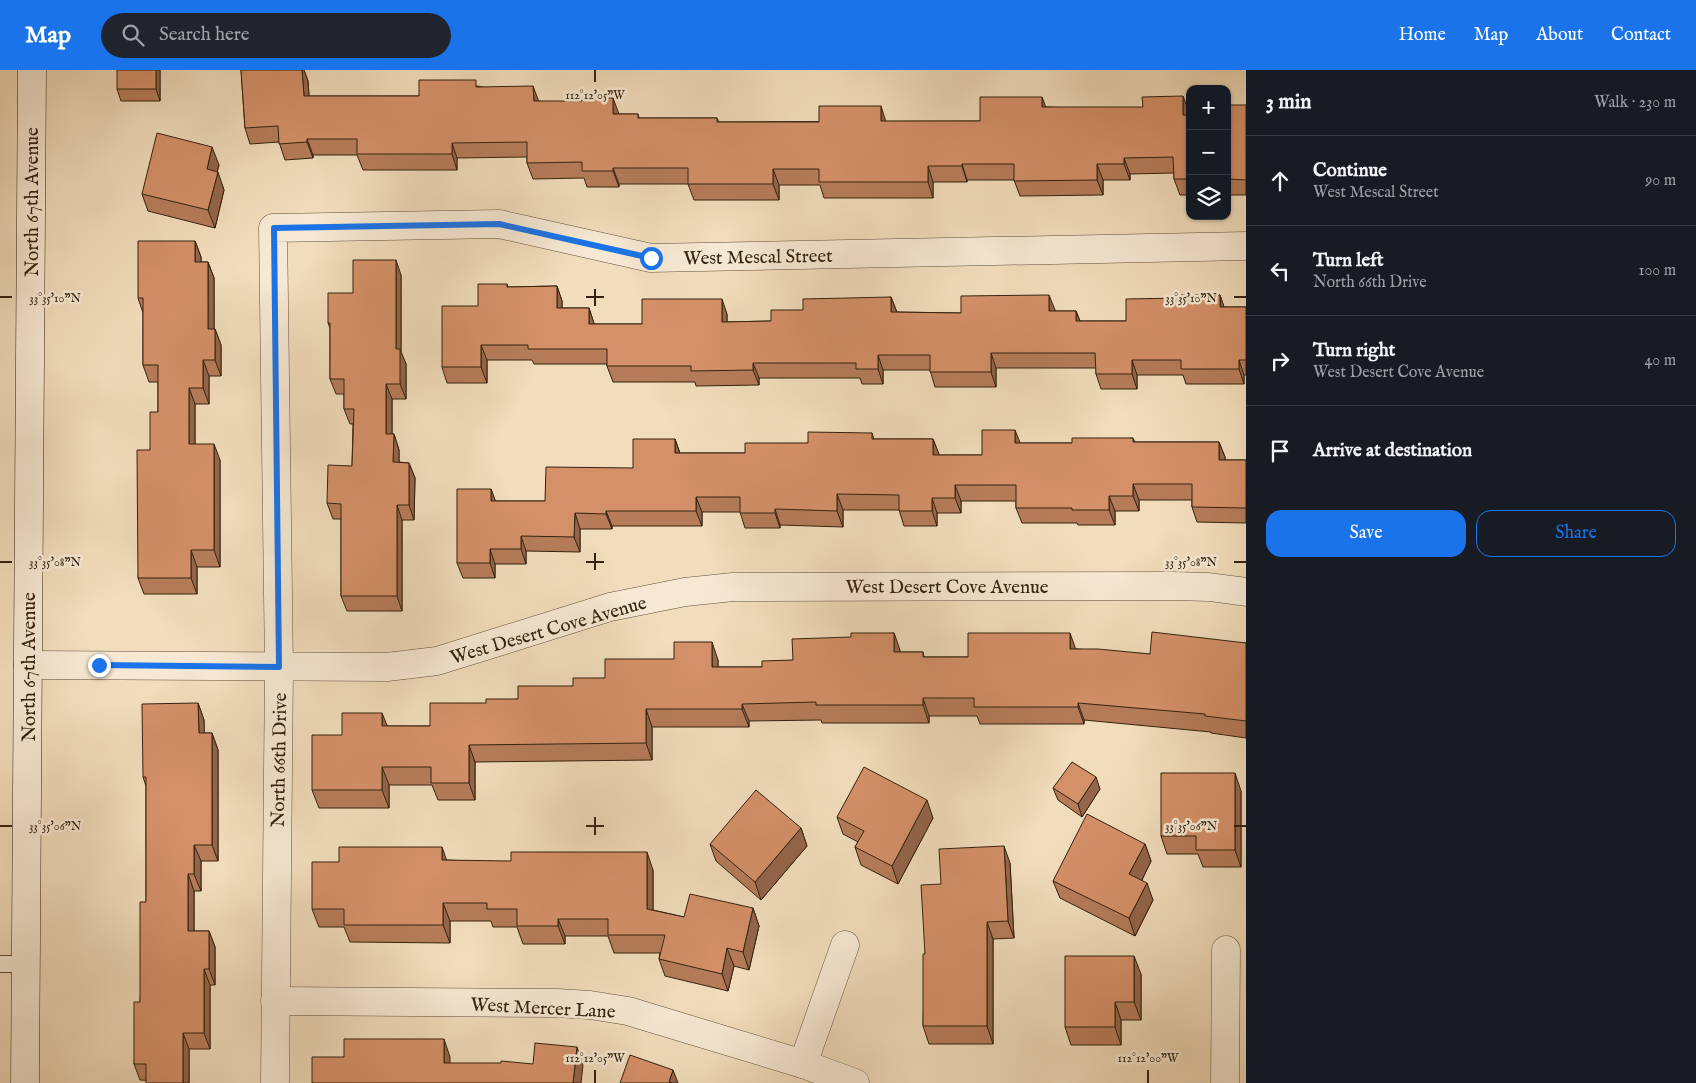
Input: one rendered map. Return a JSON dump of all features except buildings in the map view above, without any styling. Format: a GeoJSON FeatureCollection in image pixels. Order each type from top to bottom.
{"type":"FeatureCollection","features":[{"type":"Feature","properties":{"kind":"street","name":"North 67th Avenue"},"geometry":{"type":"LineString","coordinates":[[25,1083],[13,964],[28,665],[32,70]]}},
{"type":"Feature","properties":{"kind":"street","name":"West Mescal Street"},"geometry":{"type":"LineString","coordinates":[[274,228],[499,224],[651,258],[1246,246]]}},
{"type":"Feature","properties":{"kind":"street","name":"North 66th Drive"},"geometry":{"type":"LineString","coordinates":[[274,228],[279,667],[275,1083]]}},
{"type":"Feature","properties":{"kind":"street","name":"West Desert Cove Avenue"},"geometry":{"type":"LineString","coordinates":[[28,665],[387,667],[437,661],[610,607],[685,592],[733,587],[1173,586],[1209,587],[1246,592]]}},
{"type":"Feature","properties":{"kind":"street"},"geometry":{"type":"LineString","coordinates":[[803,1064],[845,944]]}},
{"type":"Feature","properties":{"kind":"street"},"geometry":{"type":"LineString","coordinates":[[1225,1083],[1226,950]]}},
{"type":"Feature","properties":{"kind":"street","name":"West Mercer Lane"},"geometry":{"type":"LineString","coordinates":[[276,1001],[557,1003],[628,1011],[803,1064],[855,1083]]}},
{"type":"Feature","properties":{"kind":"route"},"geometry":{"type":"LineString","coordinates":[[99,665],[279,667],[274,228],[499,224],[651,258]]}}]}
